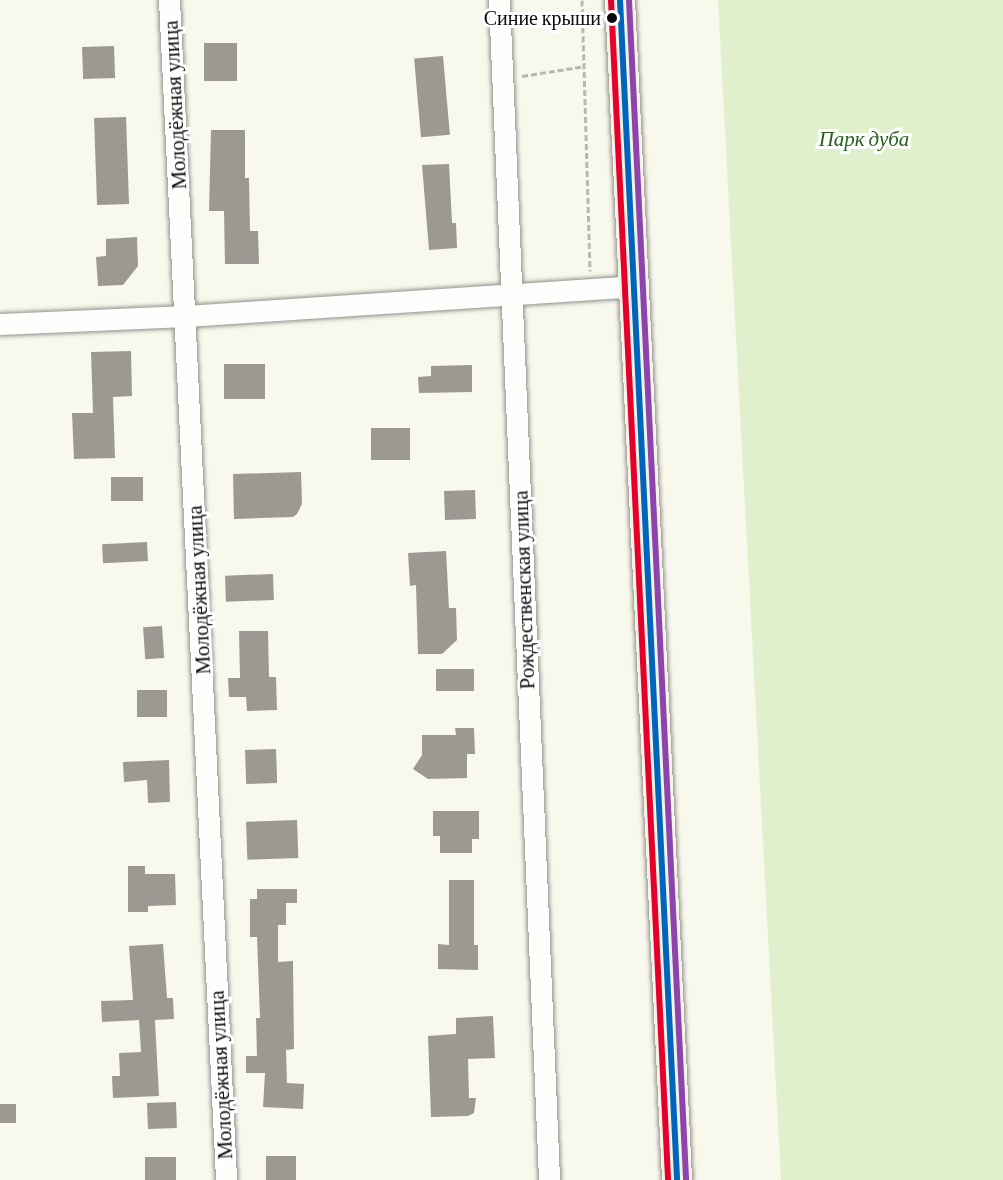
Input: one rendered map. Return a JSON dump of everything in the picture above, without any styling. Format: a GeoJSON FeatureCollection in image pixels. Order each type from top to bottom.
{"type":"FeatureCollection","features":[{"type":"Feature","properties":{"kind":"main road"},"geometry":{"type":"LineString","coordinates":[[620,0],[677,1180]]}},
{"type":"Feature","properties":{"kind":"street","name":"Молодёжная улица"},"geometry":{"type":"LineString","coordinates":[[170,0],[226,1180]]}},
{"type":"Feature","properties":{"kind":"street","name":"Рождественская улица"},"geometry":{"type":"LineString","coordinates":[[499,0],[549,1180]]}},
{"type":"Feature","properties":{"kind":"street"},"geometry":{"type":"LineString","coordinates":[[0,324],[186,316],[634,286]]}},
{"type":"Feature","properties":{"kind":"path"},"geometry":{"type":"LineString","coordinates":[[568,292],[579,287],[588,277],[591,265],[582,0]]}},
{"type":"Feature","properties":{"kind":"path"},"geometry":{"type":"LineString","coordinates":[[502,79],[585,66]]}},
{"type":"Feature","properties":{"kind":"green space","name":"Парк дуба"},"geometry":{"type":"Polygon","coordinates":[[[718,0],[1003,0],[1003,1180],[781,1180],[718,0]]]}},
{"type":"Feature","properties":{"kind":"building"},"geometry":{"type":"Polygon","coordinates":[[[204,43],[237,43],[237,81],[204,81],[204,43]]]}},
{"type":"Feature","properties":{"kind":"building"},"geometry":{"type":"Polygon","coordinates":[[[114,46],[115,78],[83,79],[82,47],[114,46]]]}},
{"type":"Feature","properties":{"kind":"building"},"geometry":{"type":"Polygon","coordinates":[[[443,56],[450,135],[421,137],[414,59],[443,56]]]}},
{"type":"Feature","properties":{"kind":"building"},"geometry":{"type":"Polygon","coordinates":[[[126,117],[129,204],[97,205],[94,118],[126,117]]]}},
{"type":"Feature","properties":{"kind":"building"},"geometry":{"type":"Polygon","coordinates":[[[211,130],[245,130],[245,178],[249,178],[250,231],[258,231],[259,264],[225,264],[224,211],[209,211],[211,130]]]}},
{"type":"Feature","properties":{"kind":"building"},"geometry":{"type":"Polygon","coordinates":[[[449,164],[452,223],[456,223],[457,248],[429,250],[422,165],[449,164]]]}},
{"type":"Feature","properties":{"kind":"building"},"geometry":{"type":"Polygon","coordinates":[[[137,237],[138,266],[123,285],[98,286],[96,257],[106,256],[106,239],[137,237]]]}},
{"type":"Feature","properties":{"kind":"building"},"geometry":{"type":"Polygon","coordinates":[[[131,351],[132,396],[113,397],[115,458],[74,459],[72,413],[93,413],[91,352],[131,351]]]}},
{"type":"Feature","properties":{"kind":"building"},"geometry":{"type":"Polygon","coordinates":[[[224,364],[265,364],[265,399],[224,399],[224,364]]]}},
{"type":"Feature","properties":{"kind":"building"},"geometry":{"type":"Polygon","coordinates":[[[472,365],[472,392],[419,393],[418,377],[431,376],[431,366],[472,365]]]}},
{"type":"Feature","properties":{"kind":"building"},"geometry":{"type":"Polygon","coordinates":[[[371,428],[410,428],[410,460],[371,460],[371,428]]]}},
{"type":"Feature","properties":{"kind":"building"},"geometry":{"type":"Polygon","coordinates":[[[301,472],[302,504],[293,517],[234,519],[233,474],[301,472]]]}},
{"type":"Feature","properties":{"kind":"building"},"geometry":{"type":"Polygon","coordinates":[[[111,477],[143,477],[143,501],[111,501],[111,477]]]}},
{"type":"Feature","properties":{"kind":"building"},"geometry":{"type":"Polygon","coordinates":[[[475,490],[476,519],[445,520],[444,491],[475,490]]]}},
{"type":"Feature","properties":{"kind":"building"},"geometry":{"type":"Polygon","coordinates":[[[147,542],[148,561],[103,563],[102,544],[147,542]]]}},
{"type":"Feature","properties":{"kind":"building"},"geometry":{"type":"Polygon","coordinates":[[[446,551],[449,608],[456,608],[457,640],[442,654],[418,654],[416,585],[410,586],[408,553],[446,551]]]}},
{"type":"Feature","properties":{"kind":"building"},"geometry":{"type":"Polygon","coordinates":[[[273,574],[274,600],[226,602],[225,576],[273,574]]]}},
{"type":"Feature","properties":{"kind":"building"},"geometry":{"type":"Polygon","coordinates":[[[162,626],[164,658],[145,659],[143,627],[162,626]]]}},
{"type":"Feature","properties":{"kind":"building"},"geometry":{"type":"Polygon","coordinates":[[[239,631],[268,631],[269,677],[276,677],[277,710],[247,711],[246,697],[229,697],[228,678],[240,678],[239,631]]]}},
{"type":"Feature","properties":{"kind":"building"},"geometry":{"type":"Polygon","coordinates":[[[436,669],[474,669],[474,691],[436,691],[436,669]]]}},
{"type":"Feature","properties":{"kind":"building"},"geometry":{"type":"Polygon","coordinates":[[[137,690],[167,690],[167,717],[137,717],[137,690]]]}},
{"type":"Feature","properties":{"kind":"building"},"geometry":{"type":"Polygon","coordinates":[[[455,728],[474,728],[475,754],[467,754],[467,778],[428,779],[413,769],[422,755],[422,735],[456,735],[455,728]]]}},
{"type":"Feature","properties":{"kind":"building"},"geometry":{"type":"Polygon","coordinates":[[[276,749],[277,783],[246,784],[245,750],[276,749]]]}},
{"type":"Feature","properties":{"kind":"building"},"geometry":{"type":"Polygon","coordinates":[[[169,760],[170,802],[148,803],[147,780],[124,782],[123,762],[169,760]]]}},
{"type":"Feature","properties":{"kind":"building"},"geometry":{"type":"Polygon","coordinates":[[[433,811],[479,811],[479,839],[472,839],[472,853],[440,853],[440,836],[433,836],[433,811]]]}},
{"type":"Feature","properties":{"kind":"building"},"geometry":{"type":"Polygon","coordinates":[[[297,820],[298,858],[247,860],[246,822],[297,820]]]}},
{"type":"Feature","properties":{"kind":"building"},"geometry":{"type":"Polygon","coordinates":[[[128,866],[145,866],[145,874],[175,874],[176,905],[148,906],[148,912],[128,912],[128,866]]]}},
{"type":"Feature","properties":{"kind":"building"},"geometry":{"type":"Polygon","coordinates":[[[449,880],[474,880],[474,945],[478,945],[478,970],[438,969],[438,944],[449,945],[449,880]]]}},
{"type":"Feature","properties":{"kind":"building"},"geometry":{"type":"Polygon","coordinates":[[[257,889],[297,889],[297,903],[286,903],[286,925],[278,925],[278,962],[293,961],[294,1049],[286,1050],[287,1083],[304,1084],[303,1109],[263,1107],[265,1073],[246,1073],[246,1056],[257,1056],[256,1018],[260,1018],[257,937],[250,937],[250,899],[257,899],[257,889]]]}},
{"type":"Feature","properties":{"kind":"building"},"geometry":{"type":"Polygon","coordinates":[[[163,944],[167,998],[173,998],[174,1019],[155,1020],[159,1096],[113,1098],[112,1076],[120,1076],[119,1053],[141,1052],[139,1020],[102,1022],[101,1001],[133,1000],[129,946],[163,944]]]}},
{"type":"Feature","properties":{"kind":"building"},"geometry":{"type":"Polygon","coordinates":[[[493,1016],[495,1058],[468,1059],[469,1098],[476,1098],[474,1113],[468,1116],[431,1117],[428,1036],[456,1034],[456,1018],[493,1016]]]}},
{"type":"Feature","properties":{"kind":"building"},"geometry":{"type":"Polygon","coordinates":[[[176,1102],[177,1128],[148,1129],[147,1103],[176,1102]]]}},
{"type":"Feature","properties":{"kind":"building"},"geometry":{"type":"Polygon","coordinates":[[[0,1104],[16,1104],[16,1123],[0,1123],[0,1104]]]}},
{"type":"Feature","properties":{"kind":"building"},"geometry":{"type":"Polygon","coordinates":[[[266,1156],[296,1156],[296,1180],[266,1180],[266,1156]]]}},
{"type":"Feature","properties":{"kind":"building"},"geometry":{"type":"Polygon","coordinates":[[[145,1157],[176,1157],[176,1180],[145,1180],[145,1157]]]}},
{"type":"Feature","properties":{"kind":"transit line"},"geometry":{"type":"LineString","coordinates":[[611,0],[668,1180]]}},
{"type":"Feature","properties":{"kind":"transit line"},"geometry":{"type":"LineString","coordinates":[[620,0],[677,1180]]}},
{"type":"Feature","properties":{"kind":"transit line"},"geometry":{"type":"LineString","coordinates":[[629,0],[686,1180]]}},
{"type":"Feature","properties":{"kind":"place","name":"Синие крыши"},"geometry":{"type":"Point","coordinates":[612,18]}}]}
